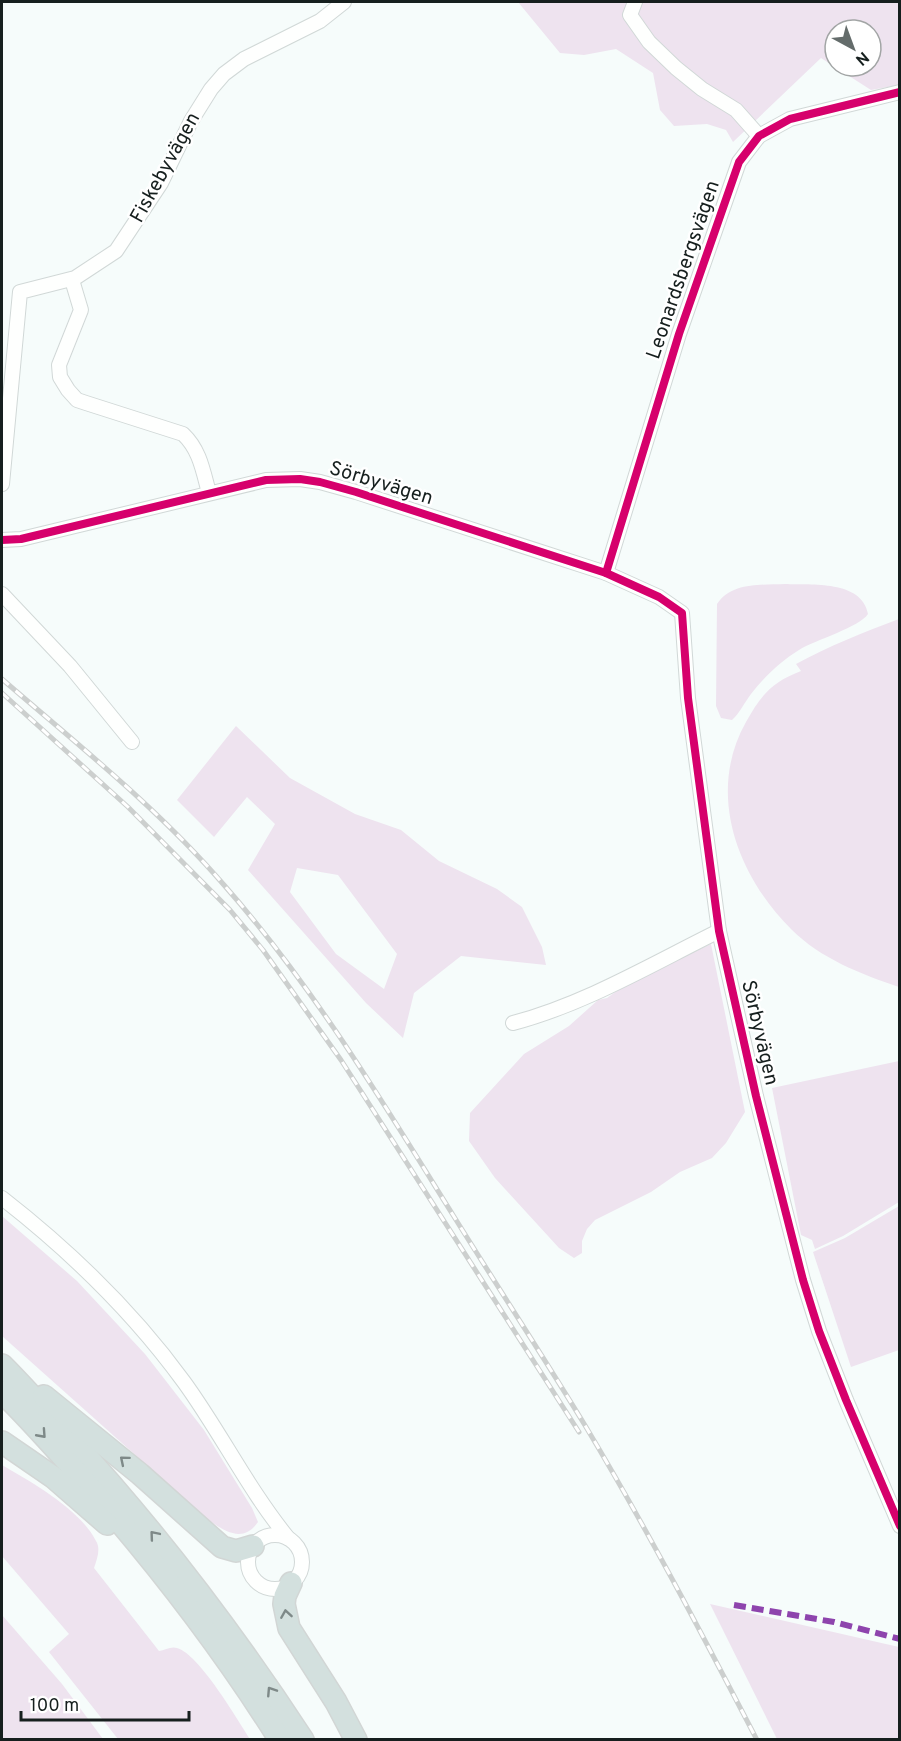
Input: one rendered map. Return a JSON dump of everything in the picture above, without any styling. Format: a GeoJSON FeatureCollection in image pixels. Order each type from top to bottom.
{"type":"FeatureCollection","features":[{"type":"Feature","properties":{"kind":"highway"},"geometry":{"type":"LineString","coordinates":[[2,1364],[122,1459],[222,1547],[236,1551],[258,1541]]}},
{"type":"Feature","properties":{"kind":"highway"},"geometry":{"type":"LineString","coordinates":[[2,1364],[103,1475],[180,1566],[263,1680],[303,1740]]}},
{"type":"Feature","properties":{"kind":"highway"},"geometry":{"type":"LineString","coordinates":[[2,1392],[76,1471],[164,1577],[238,1676],[280,1740]]}},
{"type":"Feature","properties":{"kind":"highway"},"geometry":{"type":"LineString","coordinates":[[2,1442],[53,1477],[164,1577]]}},
{"type":"Feature","properties":{"kind":"highway"},"geometry":{"type":"LineString","coordinates":[[291,1583],[284,1604],[289,1628],[336,1702],[356,1740]]}},
{"type":"Feature","properties":{"kind":"street","name":"Fiskebyvägen"},"geometry":{"type":"LineString","coordinates":[[2,484],[20,292],[72,279],[116,250],[161,183],[196,113],[211,89],[224,74],[244,59],[320,21],[344,2]]}},
{"type":"Feature","properties":{"kind":"street"},"geometry":{"type":"LineString","coordinates":[[628,9],[649,42],[702,89],[736,110],[759,136]]}},
{"type":"Feature","properties":{"kind":"street","name":"Leonardsbergsvägen"},"geometry":{"type":"LineString","coordinates":[[607,568],[679,334],[739,162],[759,136],[790,119],[900,92]]}},
{"type":"Feature","properties":{"kind":"street"},"geometry":{"type":"LineString","coordinates":[[72,279],[81,310],[59,365],[60,377],[68,390],[78,400],[183,434],[199,455],[209,493]]}},
{"type":"Feature","properties":{"kind":"street","name":"Sörbyvägen"},"geometry":{"type":"LineString","coordinates":[[2,540],[21,539],[266,480],[300,479],[320,482],[607,568],[659,597],[682,613],[689,708],[719,931],[756,1096],[803,1280],[819,1331],[900,1526]]}},
{"type":"Feature","properties":{"kind":"street"},"geometry":{"type":"LineString","coordinates":[[2,594],[70,666],[132,742]]}},
{"type":"Feature","properties":{"kind":"street"},"geometry":{"type":"LineString","coordinates":[[513,1023],[532,1018],[595,993],[719,931]]}},
{"type":"Feature","properties":{"kind":"street"},"geometry":{"type":"LineString","coordinates":[[2,1198],[39,1227],[111,1296],[153,1342],[208,1417],[254,1492],[298,1549],[301,1556],[300,1571],[291,1583],[284,1587],[269,1588],[251,1574],[248,1560],[258,1541],[264,1518],[254,1492]]}},
{"type":"Feature","properties":{"kind":"street"},"geometry":{"type":"LineString","coordinates":[[258,1541],[276,1535],[288,1538]]}},
{"type":"Feature","properties":{"kind":"shaded area"},"geometry":{"type":"Polygon","coordinates":[[[518,2],[899,2],[899,85],[871,90],[852,78],[883,78],[883,18],[823,18],[823,59],[821,58],[733,142],[726,130],[707,124],[674,126],[660,110],[653,73],[616,49],[584,55],[560,53],[518,2]]]}},
{"type":"Feature","properties":{"kind":"shaded area"},"geometry":{"type":"Polygon","coordinates":[[[785,584],[821,585],[846,590],[856,595],[864,603],[868,614],[856,624],[792,654],[761,682],[732,720],[721,718],[716,706],[717,604],[723,597],[739,588],[785,584]]]}},
{"type":"Feature","properties":{"kind":"shaded area"},"geometry":{"type":"Polygon","coordinates":[[[900,619],[899,987],[856,971],[828,957],[791,929],[772,908],[742,858],[733,832],[728,804],[729,777],[734,749],[746,722],[768,690],[801,671],[796,664],[821,651],[900,619]]]}},
{"type":"Feature","properties":{"kind":"shaded area"},"geometry":{"type":"Polygon","coordinates":[[[236,726],[290,778],[355,814],[401,830],[439,861],[497,889],[522,907],[542,947],[546,965],[461,956],[414,993],[403,1038],[366,1003],[248,870],[275,824],[247,797],[214,837],[177,800],[236,726]],[[297,868],[290,892],[336,954],[384,989],[397,954],[338,875],[297,868]]]}},
{"type":"Feature","properties":{"kind":"shaded area"},"geometry":{"type":"Polygon","coordinates":[[[711,944],[745,1112],[726,1143],[712,1158],[680,1172],[651,1192],[595,1220],[587,1229],[582,1241],[582,1253],[574,1258],[559,1248],[495,1178],[469,1141],[470,1113],[524,1054],[569,1026],[598,1000],[607,998],[632,980],[711,944]]]}},
{"type":"Feature","properties":{"kind":"shaded area"},"geometry":{"type":"Polygon","coordinates":[[[899,1061],[899,1202],[843,1236],[815,1249],[812,1240],[801,1235],[772,1088],[899,1061]]]}},
{"type":"Feature","properties":{"kind":"shaded area"},"geometry":{"type":"Polygon","coordinates":[[[899,1206],[899,1350],[851,1367],[813,1252],[845,1238],[899,1206]]]}},
{"type":"Feature","properties":{"kind":"shaded area"},"geometry":{"type":"Polygon","coordinates":[[[2,1216],[77,1281],[145,1354],[204,1430],[252,1508],[258,1522],[252,1529],[240,1534],[233,1533],[207,1519],[2,1336],[2,1216]]]}},
{"type":"Feature","properties":{"kind":"shaded area"},"geometry":{"type":"Polygon","coordinates":[[[2,1465],[54,1497],[89,1529],[98,1547],[94,1568],[159,1651],[177,1648],[196,1662],[217,1688],[250,1739],[118,1739],[49,1652],[69,1634],[2,1556],[2,1465]]]}},
{"type":"Feature","properties":{"kind":"shaded area"},"geometry":{"type":"Polygon","coordinates":[[[710,1604],[899,1647],[899,1739],[777,1739],[710,1604]]]}},
{"type":"Feature","properties":{"kind":"shaded area"},"geometry":{"type":"Polygon","coordinates":[[[2,1615],[62,1684],[103,1739],[2,1739],[2,1615]]]}},
{"type":"Feature","properties":{"kind":"railway"},"geometry":{"type":"LineString","coordinates":[[2,679],[145,803],[199,857],[256,924],[317,1004],[373,1087],[609,1465],[757,1740]]}},
{"type":"Feature","properties":{"kind":"railway"},"geometry":{"type":"LineString","coordinates":[[2,693],[128,807],[230,910],[263,950],[341,1060],[579,1432]]}},
{"type":"Feature","properties":{"kind":"marked path"},"geometry":{"type":"LineString","coordinates":[[734,1605],[834,1622],[900,1639]]}},
{"type":"Feature","properties":{"kind":"cycle path"},"geometry":{"type":"LineString","coordinates":[[2,540],[21,539],[266,480],[300,479],[356,492],[606,573],[679,334],[739,162],[759,136],[790,119],[900,92]]}},
{"type":"Feature","properties":{"kind":"cycle path"},"geometry":{"type":"LineString","coordinates":[[606,573],[659,597],[682,613],[688,698],[719,931],[756,1096],[803,1280],[819,1331],[900,1526]]}}]}
